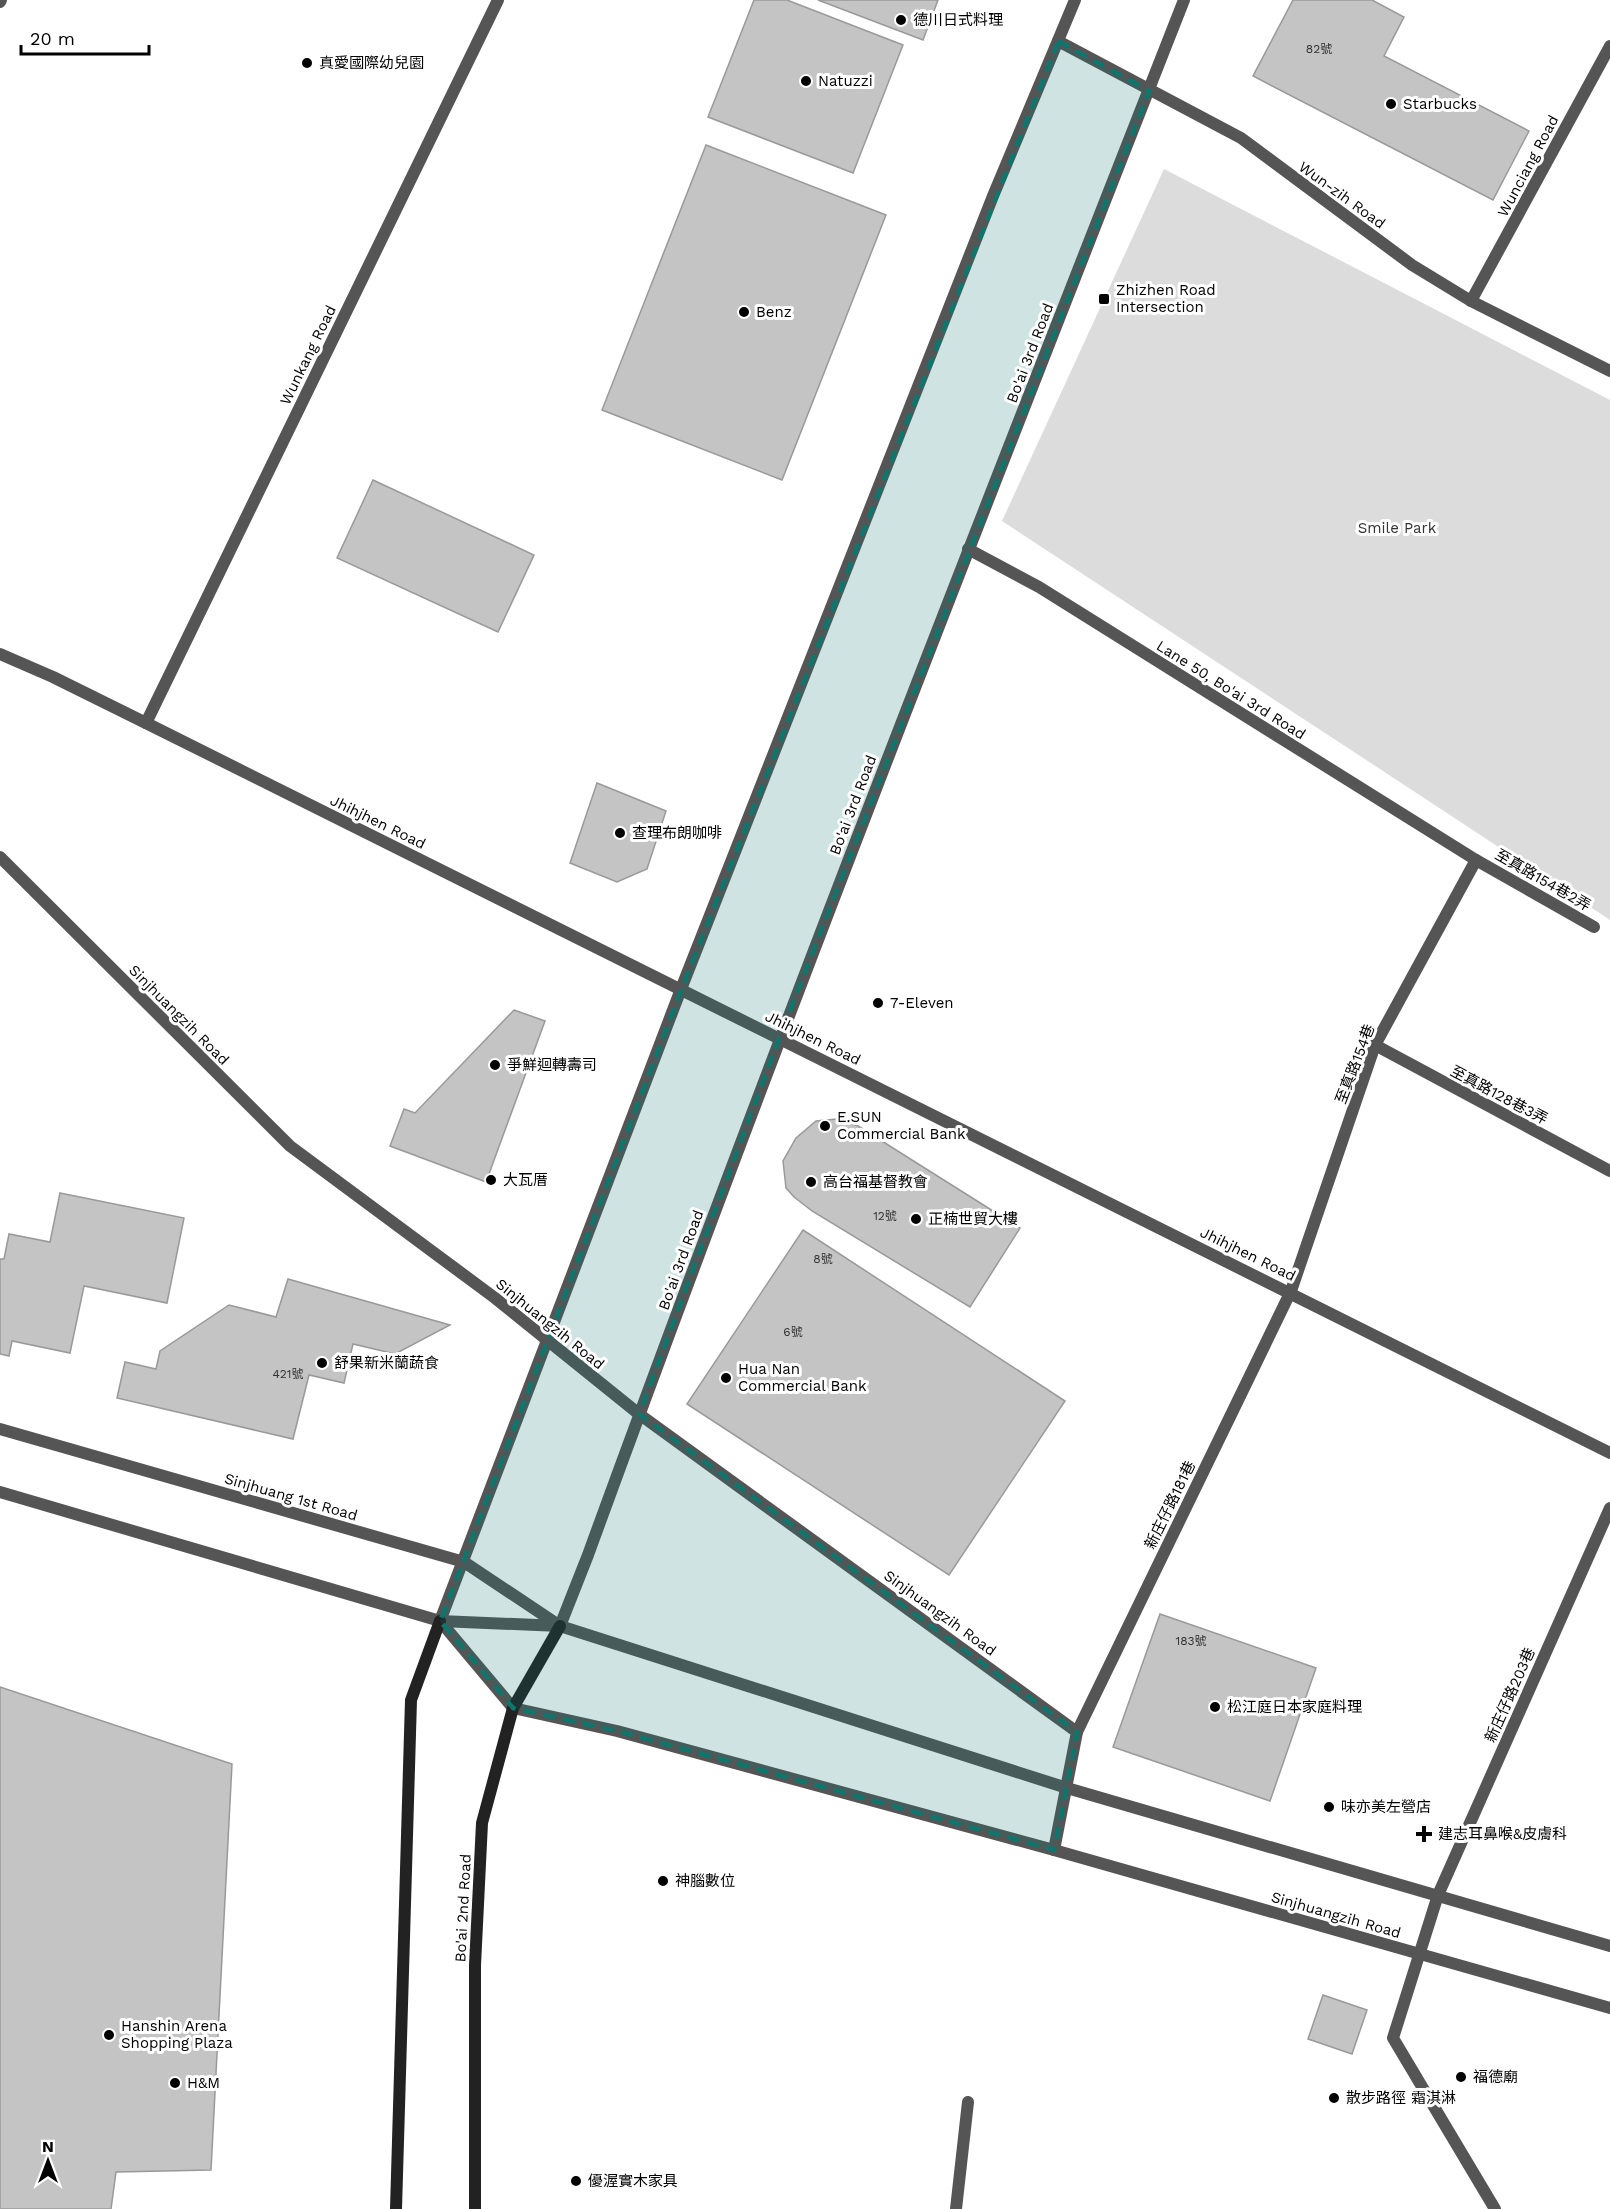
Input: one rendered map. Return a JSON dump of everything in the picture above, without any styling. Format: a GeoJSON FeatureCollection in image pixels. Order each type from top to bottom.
{"type":"FeatureCollection","features":[{"type":"Feature","properties":{"kind":"main road"},"geometry":{"type":"LineString","coordinates":[[396,2209],[411,1700],[440,1621]]}},
{"type":"Feature","properties":{"kind":"main road","name":"Bo'ai 2nd Road"},"geometry":{"type":"LineString","coordinates":[[475,2209],[475,1965],[482,1823],[513,1708],[560,1626]]}},
{"type":"Feature","properties":{"kind":"street","name":"Wunkang Road"},"geometry":{"type":"LineString","coordinates":[[146,723],[498,0]]}},
{"type":"Feature","properties":{"kind":"street"},"geometry":{"type":"LineString","coordinates":[[440,1621],[681,989],[993,196],[1075,0]]}},
{"type":"Feature","properties":{"kind":"street","name":"Bo'ai 3rd Road"},"geometry":{"type":"LineString","coordinates":[[560,1626],[779,1038],[968,549],[1185,0]]}},
{"type":"Feature","properties":{"kind":"street","name":"Wun-zih Road"},"geometry":{"type":"LineString","coordinates":[[1058,41],[1241,138],[1412,265],[1471,301],[1610,371]]}},
{"type":"Feature","properties":{"kind":"street","name":"Wunciang Road"},"geometry":{"type":"LineString","coordinates":[[1471,301],[1610,46]]}},
{"type":"Feature","properties":{"kind":"street","name":"Lane 50, Bo'ai 3rd Road"},"geometry":{"type":"LineString","coordinates":[[968,549],[1039,587],[1476,860]]}},
{"type":"Feature","properties":{"kind":"street","name":"Jhihjhen Road"},"geometry":{"type":"LineString","coordinates":[[0,654],[53,677],[1291,1291],[1610,1453]]}},
{"type":"Feature","properties":{"kind":"street","name":"Sinjhuangzih Road"},"geometry":{"type":"LineString","coordinates":[[0,857],[290,1146],[495,1298],[639,1414],[1077,1732]]}},
{"type":"Feature","properties":{"kind":"street","name":"至真路154巷2弄"},"geometry":{"type":"LineString","coordinates":[[1476,860],[1594,927]]}},
{"type":"Feature","properties":{"kind":"street","name":"至真路154巷"},"geometry":{"type":"LineString","coordinates":[[1291,1291],[1375,1045],[1476,860]]}},
{"type":"Feature","properties":{"kind":"street","name":"至真路128巷3弄"},"geometry":{"type":"LineString","coordinates":[[1375,1045],[1610,1171]]}},
{"type":"Feature","properties":{"kind":"street","name":"新庄仔路181巷"},"geometry":{"type":"LineString","coordinates":[[1077,1732],[1291,1291]]}},
{"type":"Feature","properties":{"kind":"street","name":"Sinjhuang 1st Road"},"geometry":{"type":"LineString","coordinates":[[0,1429],[464,1562],[560,1626]]}},
{"type":"Feature","properties":{"kind":"street"},"geometry":{"type":"LineString","coordinates":[[0,1492],[440,1621],[560,1626],[1067,1788],[1438,1894],[1610,1946]]}},
{"type":"Feature","properties":{"kind":"street","name":"新庄仔路203巷"},"geometry":{"type":"LineString","coordinates":[[1496,2209],[1393,2038],[1438,1894],[1610,1508]]}},
{"type":"Feature","properties":{"kind":"street"},"geometry":{"type":"LineString","coordinates":[[440,1621],[513,1708]]}},
{"type":"Feature","properties":{"kind":"street","name":"Sinjhuangzih Road"},"geometry":{"type":"LineString","coordinates":[[513,1708],[617,1731],[1054,1850],[1610,2008]]}},
{"type":"Feature","properties":{"kind":"street"},"geometry":{"type":"LineString","coordinates":[[1054,1850],[1077,1732]]}},
{"type":"Feature","properties":{"kind":"street"},"geometry":{"type":"LineString","coordinates":[[956,2209],[968,2102]]}},
{"type":"Feature","properties":{"kind":"highlighted area"},"geometry":{"type":"Polygon","coordinates":[[[1058,41],[1149,91],[779,1038],[639,1414],[1077,1732],[1054,1850],[617,1731],[513,1708],[440,1621],[681,989],[1058,41]]]}},
{"type":"Feature","properties":{"kind":"green space","name":"Smile Park"},"geometry":{"type":"Polygon","coordinates":[[[1164,169],[1610,400],[1610,920],[1002,521],[1164,169]]]}},
{"type":"Feature","properties":{"kind":"building","name":"Natuzzi"},"geometry":{"type":"Polygon","coordinates":[[[754,0],[787,0],[903,45],[853,173],[708,117],[754,0]]]}},
{"type":"Feature","properties":{"kind":"building","name":"德川日式料理"},"geometry":{"type":"Polygon","coordinates":[[[818,0],[938,0],[923,40],[818,0]]]}},
{"type":"Feature","properties":{"kind":"building","name":"Starbucks"},"geometry":{"type":"Polygon","coordinates":[[[1293,0],[1372,0],[1404,17],[1384,56],[1529,131],[1493,200],[1253,76],[1293,0]]]}},
{"type":"Feature","properties":{"kind":"building","name":"Benz"},"geometry":{"type":"Polygon","coordinates":[[[706,145],[886,215],[782,480],[602,410],[706,145]]]}},
{"type":"Feature","properties":{"kind":"building"},"geometry":{"type":"Polygon","coordinates":[[[373,480],[534,555],[498,632],[337,558],[373,480]]]}},
{"type":"Feature","properties":{"kind":"building","name":"查理布朗咖啡"},"geometry":{"type":"Polygon","coordinates":[[[597,783],[666,811],[647,869],[617,882],[570,863],[597,783]]]}},
{"type":"Feature","properties":{"kind":"building","name":"爭鮮迴轉壽司"},"geometry":{"type":"Polygon","coordinates":[[[514,1010],[545,1021],[486,1182],[390,1146],[404,1109],[415,1113],[514,1010]]]}},
{"type":"Feature","properties":{"kind":"building","name":"正楠世貿大樓"},"geometry":{"type":"Polygon","coordinates":[[[837,1119],[858,1126],[1020,1228],[970,1307],[812,1211],[786,1188],[783,1161],[796,1138],[816,1121],[837,1119]]]}},
{"type":"Feature","properties":{"kind":"building"},"geometry":{"type":"Polygon","coordinates":[[[60,1193],[184,1218],[167,1303],[84,1286],[70,1353],[12,1341],[9,1356],[0,1354],[0,1259],[4,1259],[9,1234],[50,1242],[60,1193]]]}},
{"type":"Feature","properties":{"kind":"building"},"geometry":{"type":"Polygon","coordinates":[[[803,1230],[1065,1401],[949,1575],[687,1404],[803,1230]]]}},
{"type":"Feature","properties":{"kind":"building"},"geometry":{"type":"Polygon","coordinates":[[[288,1279],[450,1325],[395,1354],[353,1344],[344,1383],[309,1375],[293,1439],[117,1398],[125,1362],[156,1369],[160,1351],[229,1305],[276,1317],[288,1279]]]}},
{"type":"Feature","properties":{"kind":"building","name":"松江庭日本家庭料理"},"geometry":{"type":"Polygon","coordinates":[[[1160,1614],[1316,1668],[1270,1801],[1113,1747],[1160,1614]]]}},
{"type":"Feature","properties":{"kind":"building","name":"Hanshin Arena Shopping Plaza"},"geometry":{"type":"Polygon","coordinates":[[[0,1687],[232,1764],[211,2170],[116,2172],[111,2209],[0,2209],[0,1687]]]}},
{"type":"Feature","properties":{"kind":"building"},"geometry":{"type":"Polygon","coordinates":[[[1323,1995],[1367,2010],[1352,2054],[1308,2039],[1323,1995]]]}},
{"type":"Feature","properties":{"kind":"place","name":"德川日式料理"},"geometry":{"type":"Point","coordinates":[901,20]}},
{"type":"Feature","properties":{"kind":"place","name":"真愛國際幼兒園"},"geometry":{"type":"Point","coordinates":[307,63]}},
{"type":"Feature","properties":{"kind":"place","name":"Natuzzi"},"geometry":{"type":"Point","coordinates":[806,81]}},
{"type":"Feature","properties":{"kind":"place","name":"Starbucks"},"geometry":{"type":"Point","coordinates":[1391,104]}},
{"type":"Feature","properties":{"kind":"place","name":"Zhizhen Road Intersection"},"geometry":{"type":"Point","coordinates":[1104,299]}},
{"type":"Feature","properties":{"kind":"place","name":"Benz"},"geometry":{"type":"Point","coordinates":[744,312]}},
{"type":"Feature","properties":{"kind":"place","name":"查理布朗咖啡"},"geometry":{"type":"Point","coordinates":[620,833]}},
{"type":"Feature","properties":{"kind":"place","name":"7-Eleven"},"geometry":{"type":"Point","coordinates":[878,1003]}},
{"type":"Feature","properties":{"kind":"place","name":"爭鮮迴轉壽司"},"geometry":{"type":"Point","coordinates":[495,1065]}},
{"type":"Feature","properties":{"kind":"place","name":"E.SUN Commercial Bank"},"geometry":{"type":"Point","coordinates":[825,1126]}},
{"type":"Feature","properties":{"kind":"place","name":"大瓦厝"},"geometry":{"type":"Point","coordinates":[491,1180]}},
{"type":"Feature","properties":{"kind":"place","name":"高台福基督教會"},"geometry":{"type":"Point","coordinates":[811,1182]}},
{"type":"Feature","properties":{"kind":"place","name":"正楠世貿大樓"},"geometry":{"type":"Point","coordinates":[916,1219]}},
{"type":"Feature","properties":{"kind":"place","name":"舒果新米蘭蔬食"},"geometry":{"type":"Point","coordinates":[322,1363]}},
{"type":"Feature","properties":{"kind":"place","name":"Hua Nan Commercial Bank"},"geometry":{"type":"Point","coordinates":[726,1378]}},
{"type":"Feature","properties":{"kind":"place","name":"松江庭日本家庭料理"},"geometry":{"type":"Point","coordinates":[1215,1707]}},
{"type":"Feature","properties":{"kind":"place","name":"味亦美左營店"},"geometry":{"type":"Point","coordinates":[1329,1807]}},
{"type":"Feature","properties":{"kind":"place","name":"建志耳鼻喉&皮膚科"},"geometry":{"type":"Point","coordinates":[1424,1834]}},
{"type":"Feature","properties":{"kind":"place","name":"神腦數位"},"geometry":{"type":"Point","coordinates":[663,1881]}},
{"type":"Feature","properties":{"kind":"place","name":"Hanshin Arena Shopping Plaza"},"geometry":{"type":"Point","coordinates":[109,2035]}},
{"type":"Feature","properties":{"kind":"place","name":"福德廟"},"geometry":{"type":"Point","coordinates":[1461,2077]}},
{"type":"Feature","properties":{"kind":"place","name":"H&M"},"geometry":{"type":"Point","coordinates":[175,2083]}},
{"type":"Feature","properties":{"kind":"place","name":"散步路徑 霜淇淋"},"geometry":{"type":"Point","coordinates":[1334,2098]}},
{"type":"Feature","properties":{"kind":"place","name":"優渥實木家具"},"geometry":{"type":"Point","coordinates":[576,2181]}}]}
